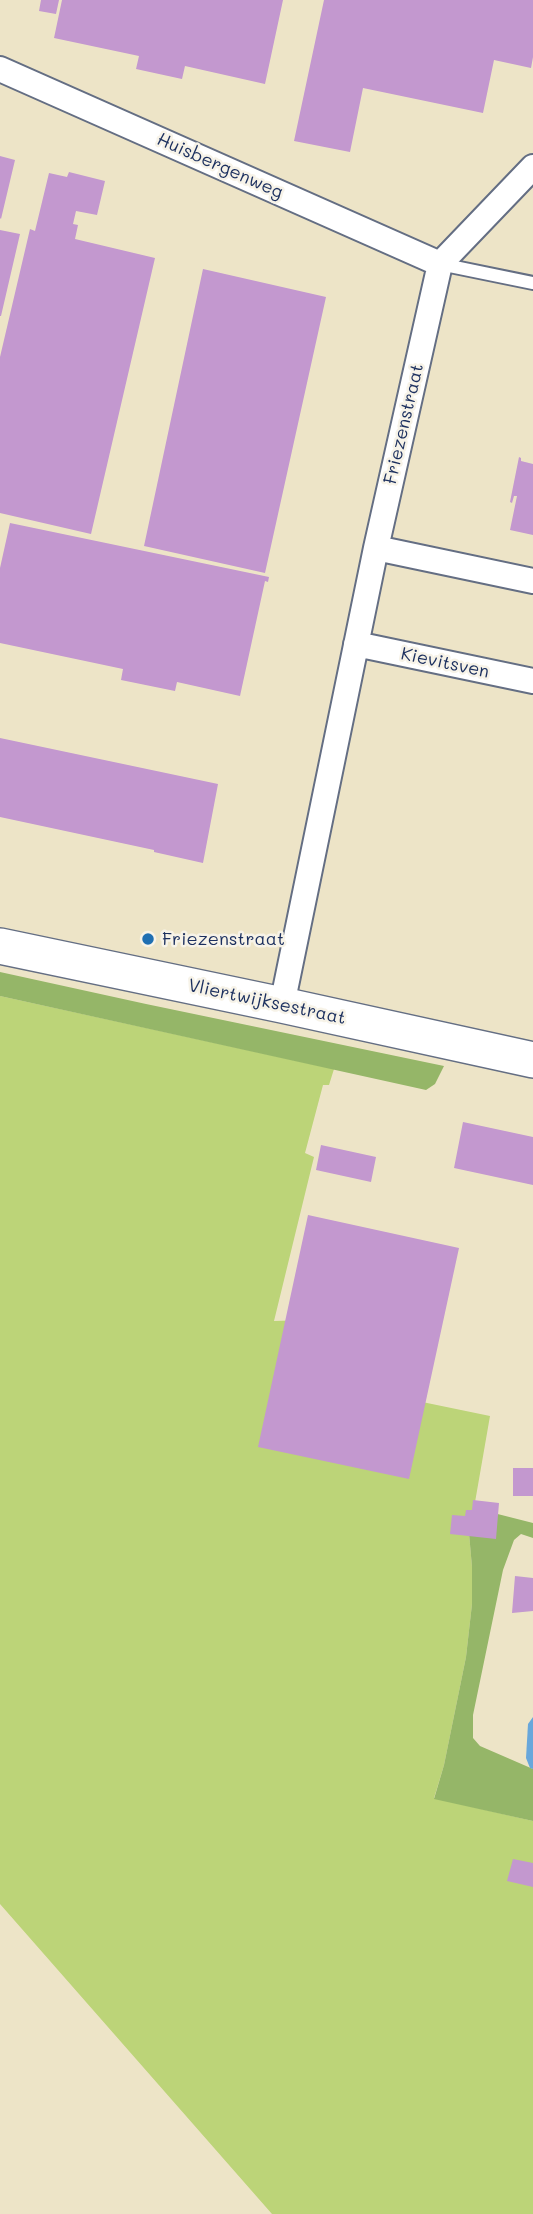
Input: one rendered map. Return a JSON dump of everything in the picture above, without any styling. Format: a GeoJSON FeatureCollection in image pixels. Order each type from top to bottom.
{"type":"FeatureCollection","features":[{"type":"Feature","properties":{"kind":"street","name":"Huisbergenweg"},"geometry":{"type":"LineString","coordinates":[[0,69],[440,264]]}},
{"type":"Feature","properties":{"kind":"street"},"geometry":{"type":"LineString","coordinates":[[440,264],[533,167]]}},
{"type":"Feature","properties":{"kind":"street","name":"Friezenstraat"},"geometry":{"type":"LineString","coordinates":[[282,1005],[376,548],[440,264]]}},
{"type":"Feature","properties":{"kind":"street"},"geometry":{"type":"LineString","coordinates":[[376,548],[533,581]]}},
{"type":"Feature","properties":{"kind":"street","name":"Kievitsven"},"geometry":{"type":"LineString","coordinates":[[356,644],[533,681]]}},
{"type":"Feature","properties":{"kind":"street","name":"Vliertwijksestraat"},"geometry":{"type":"LineString","coordinates":[[0,946],[533,1060]]}},
{"type":"Feature","properties":{"kind":"lane"},"geometry":{"type":"LineString","coordinates":[[440,264],[533,283]]}},
{"type":"Feature","properties":{"kind":"green space"},"geometry":{"type":"Polygon","coordinates":[[[0,972],[444,1066],[435,1084],[426,1090],[0,996],[0,972]]]}},
{"type":"Feature","properties":{"kind":"green space"},"geometry":{"type":"Polygon","coordinates":[[[0,996],[334,1069],[329,1085],[323,1085],[305,1153],[314,1157],[274,1321],[308,1320],[340,1385],[490,1416],[474,1508],[468,1522],[472,1604],[466,1657],[444,1765],[434,1798],[533,1821],[533,2214],[272,2214],[0,1904],[0,996]]]}},
{"type":"Feature","properties":{"kind":"green space"},"geometry":{"type":"Polygon","coordinates":[[[474,1508],[533,1523],[533,1538],[521,1534],[514,1540],[503,1570],[473,1715],[473,1738],[480,1746],[533,1769],[533,1821],[434,1799],[444,1765],[466,1657],[472,1604],[468,1522],[474,1508]]]}},
{"type":"Feature","properties":{"kind":"water"},"geometry":{"type":"Polygon","coordinates":[[[533,1717],[533,1769],[526,1758],[528,1724],[533,1717]]]}},
{"type":"Feature","properties":{"kind":"building"},"geometry":{"type":"Polygon","coordinates":[[[41,0],[59,0],[56,14],[39,11],[41,0]]]}},
{"type":"Feature","properties":{"kind":"building"},"geometry":{"type":"Polygon","coordinates":[[[62,0],[283,0],[265,84],[185,66],[182,79],[136,69],[139,56],[54,38],[62,0]]]}},
{"type":"Feature","properties":{"kind":"building"},"geometry":{"type":"Polygon","coordinates":[[[324,0],[533,0],[531,68],[494,60],[483,113],[363,88],[350,152],[294,141],[324,0]]]}},
{"type":"Feature","properties":{"kind":"building"},"geometry":{"type":"Polygon","coordinates":[[[0,156],[15,160],[1,219],[0,218],[0,156]]]}},
{"type":"Feature","properties":{"kind":"building"},"geometry":{"type":"Polygon","coordinates":[[[69,172],[105,181],[97,215],[76,211],[73,224],[78,225],[75,239],[155,258],[91,534],[0,513],[0,357],[30,229],[35,231],[49,173],[67,177],[69,172]]]}},
{"type":"Feature","properties":{"kind":"building"},"geometry":{"type":"Polygon","coordinates":[[[0,230],[20,234],[1,316],[0,316],[0,230]]]}},
{"type":"Feature","properties":{"kind":"building"},"geometry":{"type":"Polygon","coordinates":[[[203,269],[326,297],[265,573],[144,546],[203,269]]]}},
{"type":"Feature","properties":{"kind":"building"},"geometry":{"type":"Polygon","coordinates":[[[519,457],[521,461],[533,464],[533,535],[510,530],[517,496],[510,502],[519,457]]]}},
{"type":"Feature","properties":{"kind":"building"},"geometry":{"type":"Polygon","coordinates":[[[10,523],[269,577],[268,582],[265,581],[240,696],[177,682],[175,691],[121,680],[123,669],[0,643],[0,568],[10,523]]]}},
{"type":"Feature","properties":{"kind":"building"},"geometry":{"type":"Polygon","coordinates":[[[0,738],[218,784],[203,863],[0,817],[0,738]]]}},
{"type":"Feature","properties":{"kind":"building"},"geometry":{"type":"Polygon","coordinates":[[[463,1122],[533,1137],[533,1185],[454,1168],[463,1122]]]}},
{"type":"Feature","properties":{"kind":"building"},"geometry":{"type":"Polygon","coordinates":[[[321,1145],[376,1157],[371,1182],[316,1170],[321,1145]]]}},
{"type":"Feature","properties":{"kind":"building"},"geometry":{"type":"Polygon","coordinates":[[[308,1215],[459,1248],[409,1479],[258,1447],[308,1215]]]}},
{"type":"Feature","properties":{"kind":"building"},"geometry":{"type":"Polygon","coordinates":[[[513,1468],[533,1468],[533,1496],[513,1496],[513,1468]]]}},
{"type":"Feature","properties":{"kind":"building"},"geometry":{"type":"Polygon","coordinates":[[[473,1500],[499,1503],[496,1539],[450,1534],[452,1515],[465,1516],[466,1510],[472,1510],[473,1500]]]}},
{"type":"Feature","properties":{"kind":"building"},"geometry":{"type":"Polygon","coordinates":[[[515,1576],[533,1578],[533,1611],[512,1613],[515,1576]]]}},
{"type":"Feature","properties":{"kind":"building"},"geometry":{"type":"Polygon","coordinates":[[[513,1859],[533,1863],[533,1887],[507,1881],[513,1859]]]}},
{"type":"Feature","properties":{"kind":"place","name":"Friezenstraat"},"geometry":{"type":"Point","coordinates":[148,939]}}]}
